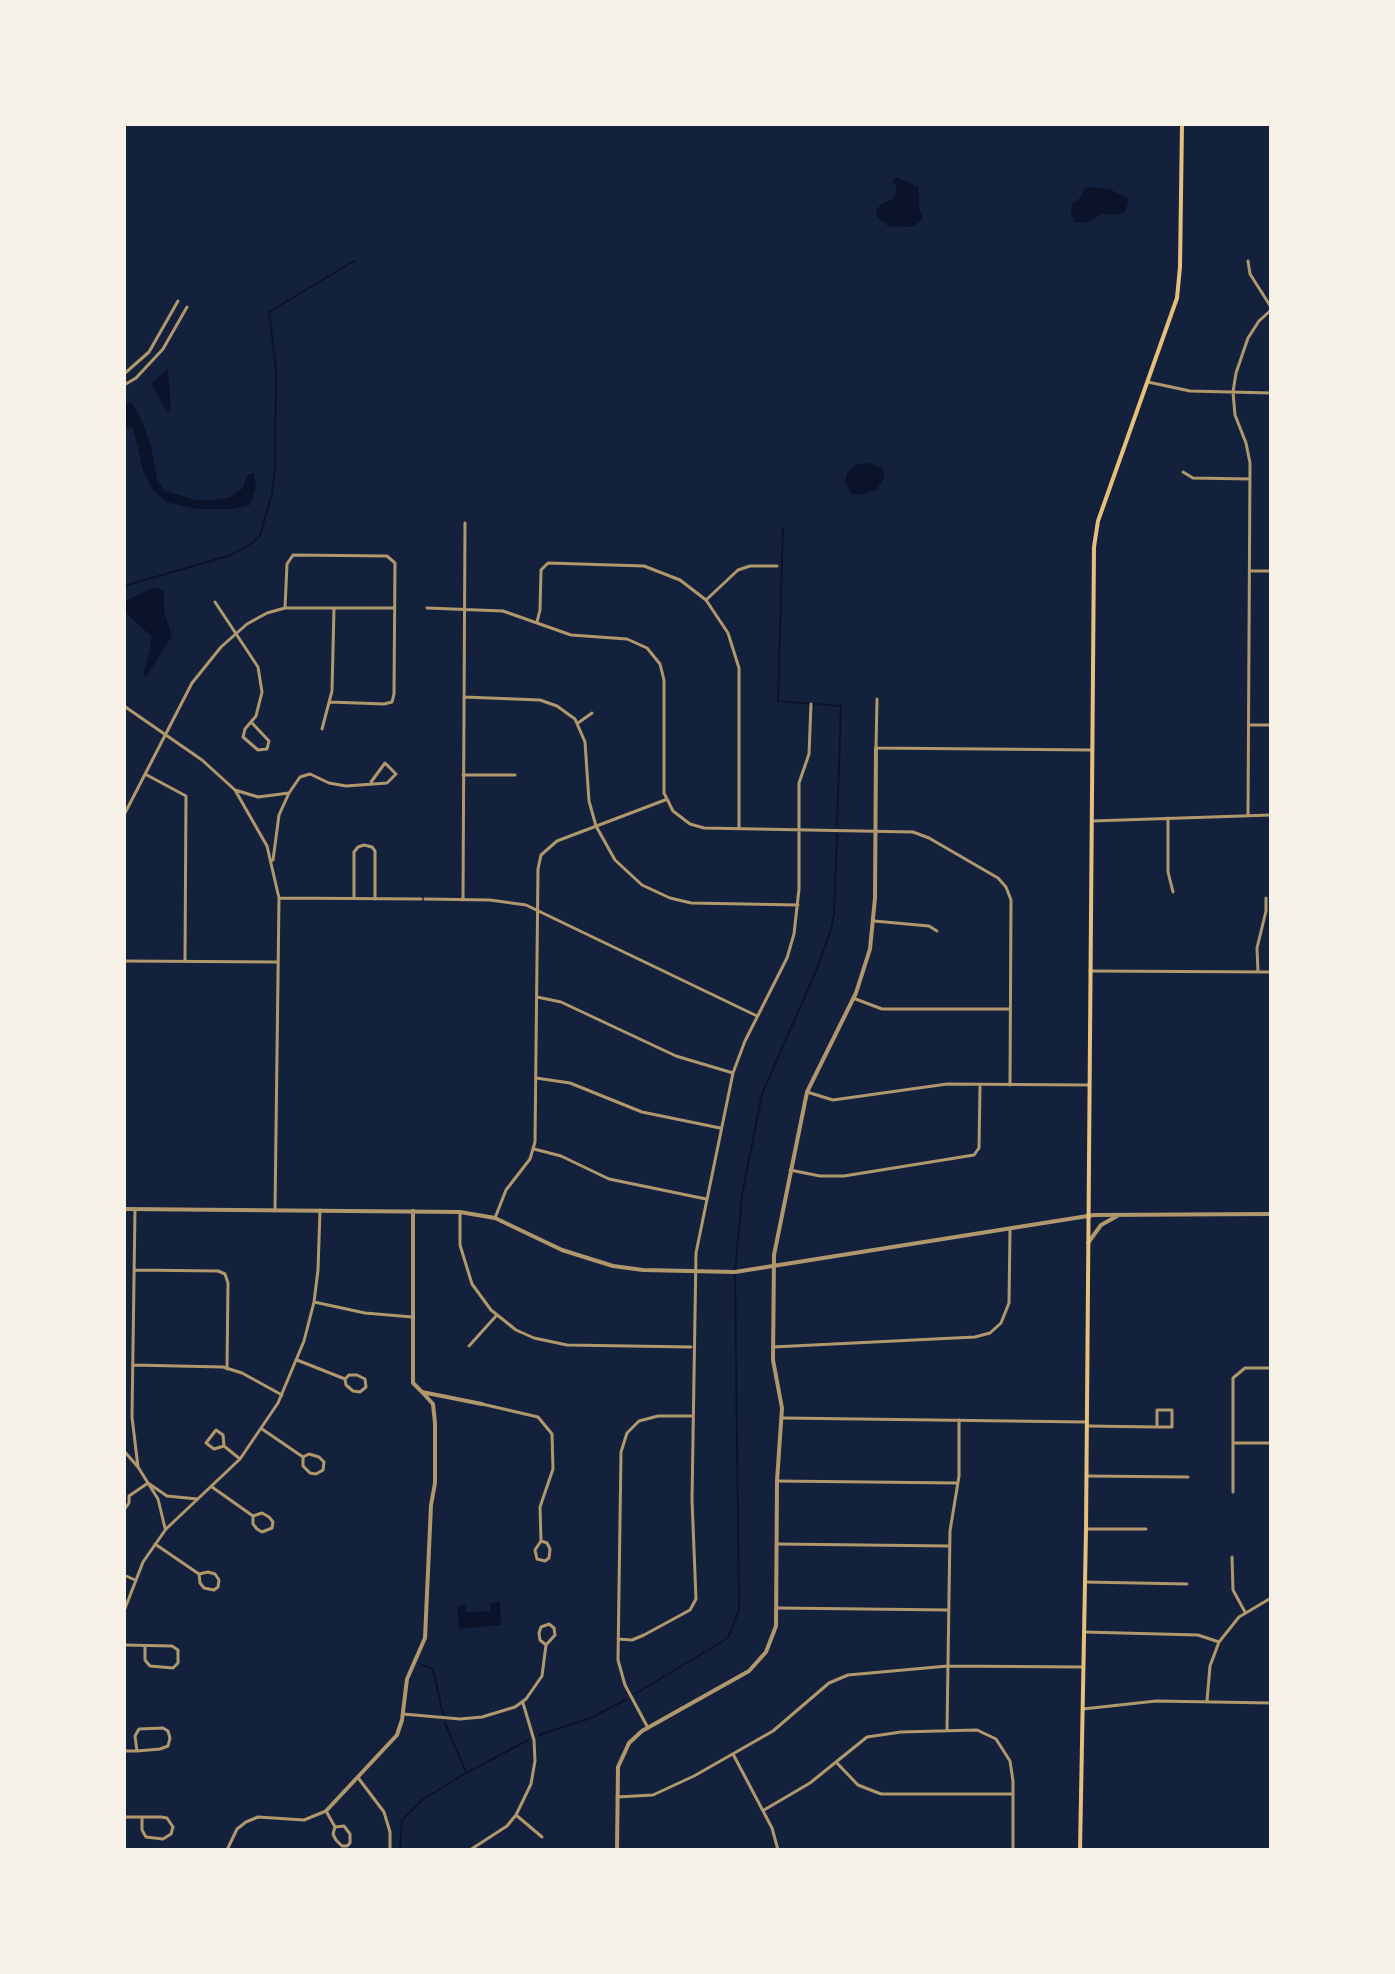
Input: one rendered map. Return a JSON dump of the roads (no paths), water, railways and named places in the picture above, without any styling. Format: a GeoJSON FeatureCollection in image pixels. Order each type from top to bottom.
{"type":"FeatureCollection","features":[{"type":"Feature","properties":{"kind":"main road"},"geometry":{"type":"LineString","coordinates":[[1080,1850],[1096,530],[1173,312],[1179,284],[1182,124]]}},
{"type":"Feature","properties":{"kind":"street"},"geometry":{"type":"LineString","coordinates":[[1248,261],[1250,274],[1271,309],[1248,338],[1233,392],[1235,415],[1249,453],[1250,479],[1248,815]]}},
{"type":"Feature","properties":{"kind":"street"},"geometry":{"type":"LineString","coordinates":[[124,374],[149,352],[178,301]]}},
{"type":"Feature","properties":{"kind":"street"},"geometry":{"type":"LineString","coordinates":[[124,385],[163,349],[187,307]]}},
{"type":"Feature","properties":{"kind":"street"},"geometry":{"type":"LineString","coordinates":[[1148,382],[1190,391],[1271,393]]}},
{"type":"Feature","properties":{"kind":"street"},"geometry":{"type":"LineString","coordinates":[[1183,472],[1193,478],[1250,479]]}},
{"type":"Feature","properties":{"kind":"street"},"geometry":{"type":"LineString","coordinates":[[463,900],[465,523]]}},
{"type":"Feature","properties":{"kind":"street"},"geometry":{"type":"LineString","coordinates":[[285,608],[289,559],[293,555],[387,556],[395,563],[392,702],[330,702]]}},
{"type":"Feature","properties":{"kind":"street"},"geometry":{"type":"LineString","coordinates":[[537,622],[541,570],[548,563],[644,566],[680,580],[706,600],[728,633],[739,668],[739,828]]}},
{"type":"Feature","properties":{"kind":"street"},"geometry":{"type":"LineString","coordinates":[[706,600],[738,570],[750,566],[777,566]]}},
{"type":"Feature","properties":{"kind":"street"},"geometry":{"type":"LineString","coordinates":[[1251,571],[1271,571]]}},
{"type":"Feature","properties":{"kind":"street"},"geometry":{"type":"LineString","coordinates":[[215,602],[258,667],[262,692],[252,723],[245,729],[243,737],[258,750],[267,749],[269,741],[252,723]]}},
{"type":"Feature","properties":{"kind":"street"},"geometry":{"type":"LineString","coordinates":[[124,815],[192,683],[236,633],[256,618],[285,608],[394,608]]}},
{"type":"Feature","properties":{"kind":"street"},"geometry":{"type":"LineString","coordinates":[[322,729],[330,702],[334,664],[334,608]]}},
{"type":"Feature","properties":{"kind":"street"},"geometry":{"type":"LineString","coordinates":[[427,608],[503,611],[582,637],[633,641],[647,648],[656,658],[665,688],[666,800],[678,816],[690,824],[704,828],[913,832],[998,878],[1011,900],[1010,1085]]}},
{"type":"Feature","properties":{"kind":"street"},"geometry":{"type":"LineString","coordinates":[[464,697],[540,700],[564,710],[578,723],[587,753],[589,801],[596,826],[607,850],[642,885],[670,898],[702,904],[798,905]]}},
{"type":"Feature","properties":{"kind":"street"},"geometry":{"type":"LineString","coordinates":[[617,1850],[618,1767],[624,1752],[635,1737],[648,1728],[749,1671],[762,1658],[776,1626],[777,1481],[782,1418],[774,1369],[773,1266],[807,1092],[853,998],[866,964],[874,921],[877,699]]}},
{"type":"Feature","properties":{"kind":"street"},"geometry":{"type":"LineString","coordinates":[[618,1639],[641,1637],[690,1610],[695,1604],[693,1271],[733,1073],[757,1016],[787,958],[794,934],[798,905],[799,783],[809,754],[811,704]]}},
{"type":"Feature","properties":{"kind":"street"},"geometry":{"type":"LineString","coordinates":[[124,706],[202,760],[235,790],[261,832],[273,863],[279,898],[275,1210]]}},
{"type":"Feature","properties":{"kind":"street"},"geometry":{"type":"LineString","coordinates":[[578,723],[592,713]]}},
{"type":"Feature","properties":{"kind":"street"},"geometry":{"type":"LineString","coordinates":[[1249,725],[1271,725]]}},
{"type":"Feature","properties":{"kind":"street"},"geometry":{"type":"LineString","coordinates":[[876,748],[1092,750]]}},
{"type":"Feature","properties":{"kind":"street"},"geometry":{"type":"LineString","coordinates":[[273,863],[276,830],[289,793],[300,777],[305,774],[337,785],[361,785],[387,783],[396,774],[385,763],[371,782]]}},
{"type":"Feature","properties":{"kind":"street"},"geometry":{"type":"LineString","coordinates":[[145,774],[186,796],[185,961]]}},
{"type":"Feature","properties":{"kind":"street"},"geometry":{"type":"LineString","coordinates":[[463,775],[515,775]]}},
{"type":"Feature","properties":{"kind":"street"},"geometry":{"type":"LineString","coordinates":[[235,790],[258,797],[289,793]]}},
{"type":"Feature","properties":{"kind":"street"},"geometry":{"type":"LineString","coordinates":[[495,1218],[506,1190],[526,1165],[534,1149],[538,869],[541,855],[557,841],[666,800]]}},
{"type":"Feature","properties":{"kind":"street"},"geometry":{"type":"LineString","coordinates":[[1092,821],[1271,815]]}},
{"type":"Feature","properties":{"kind":"street"},"geometry":{"type":"LineString","coordinates":[[1168,818],[1168,872],[1173,892]]}},
{"type":"Feature","properties":{"kind":"street"},"geometry":{"type":"LineString","coordinates":[[354,898],[354,852],[364,845],[375,851],[375,899]]}},
{"type":"Feature","properties":{"kind":"street"},"geometry":{"type":"LineString","coordinates":[[279,898],[517,903],[538,910],[757,1016]]}},
{"type":"Feature","properties":{"kind":"street"},"geometry":{"type":"LineString","coordinates":[[1258,972],[1257,948],[1266,898]]}},
{"type":"Feature","properties":{"kind":"street"},"geometry":{"type":"LineString","coordinates":[[874,921],[929,926],[937,931]]}},
{"type":"Feature","properties":{"kind":"street"},"geometry":{"type":"LineString","coordinates":[[124,961],[278,962]]}},
{"type":"Feature","properties":{"kind":"street"},"geometry":{"type":"LineString","coordinates":[[1090,971],[1271,972]]}},
{"type":"Feature","properties":{"kind":"street"},"geometry":{"type":"LineString","coordinates":[[537,997],[561,1002],[676,1056],[733,1073]]}},
{"type":"Feature","properties":{"kind":"street"},"geometry":{"type":"LineString","coordinates":[[853,998],[882,1009],[1010,1009]]}},
{"type":"Feature","properties":{"kind":"street"},"geometry":{"type":"LineString","coordinates":[[536,1078],[570,1083],[631,1108],[720,1128]]}},
{"type":"Feature","properties":{"kind":"street"},"geometry":{"type":"LineString","coordinates":[[807,1092],[824,1099],[844,1099],[931,1085],[1088,1085]]}},
{"type":"Feature","properties":{"kind":"street"},"geometry":{"type":"LineString","coordinates":[[790,1170],[820,1176],[844,1176],[974,1155],[979,1148],[980,1085]]}},
{"type":"Feature","properties":{"kind":"street"},"geometry":{"type":"LineString","coordinates":[[534,1149],[561,1156],[620,1182],[706,1199]]}},
{"type":"Feature","properties":{"kind":"street"},"geometry":{"type":"LineString","coordinates":[[124,1209],[460,1212],[495,1218],[592,1261],[627,1268],[735,1272],[1087,1216],[1271,1214]]}},
{"type":"Feature","properties":{"kind":"street"},"geometry":{"type":"LineString","coordinates":[[135,1209],[132,1417],[138,1467]]}},
{"type":"Feature","properties":{"kind":"street"},"geometry":{"type":"LineString","coordinates":[[124,1611],[135,1580],[155,1544],[166,1529],[240,1459],[282,1395],[297,1360],[314,1302],[320,1210]]}},
{"type":"Feature","properties":{"kind":"street"},"geometry":{"type":"LineString","coordinates":[[227,1850],[241,1825],[258,1817],[304,1820],[326,1811],[393,1742],[401,1728],[407,1679],[421,1650],[427,1626],[431,1505],[435,1483],[433,1404],[412,1378],[413,1211]]}},
{"type":"Feature","properties":{"kind":"street"},"geometry":{"type":"LineString","coordinates":[[460,1212],[460,1245],[466,1271],[478,1294],[497,1315],[524,1334],[556,1344],[693,1347]]}},
{"type":"Feature","properties":{"kind":"street"},"geometry":{"type":"LineString","coordinates":[[1087,1244],[1101,1225],[1121,1214]]}},
{"type":"Feature","properties":{"kind":"street"},"geometry":{"type":"LineString","coordinates":[[773,1347],[984,1335],[1001,1323],[1008,1310],[1010,1228]]}},
{"type":"Feature","properties":{"kind":"street"},"geometry":{"type":"LineString","coordinates":[[134,1270],[218,1271],[225,1274],[228,1283],[227,1369]]}},
{"type":"Feature","properties":{"kind":"street"},"geometry":{"type":"LineString","coordinates":[[314,1302],[365,1313],[412,1317]]}},
{"type":"Feature","properties":{"kind":"street"},"geometry":{"type":"LineString","coordinates":[[469,1346],[497,1315]]}},
{"type":"Feature","properties":{"kind":"street"},"geometry":{"type":"LineString","coordinates":[[297,1360],[345,1379]]}},
{"type":"Feature","properties":{"kind":"street"},"geometry":{"type":"LineString","coordinates":[[133,1365],[205,1365],[227,1369],[242,1373],[282,1395]]}},
{"type":"Feature","properties":{"kind":"street"},"geometry":{"type":"LineString","coordinates":[[1233,1492],[1233,1378],[1245,1368],[1271,1368]]}},
{"type":"Feature","properties":{"kind":"street"},"geometry":{"type":"LineString","coordinates":[[349,1375],[357,1375],[365,1379],[366,1387],[360,1392],[353,1391],[346,1385],[345,1379],[349,1375]]}},
{"type":"Feature","properties":{"kind":"street"},"geometry":{"type":"LineString","coordinates":[[422,1392],[530,1413],[543,1421],[552,1434],[553,1469],[540,1507],[541,1541],[536,1546],[536,1555],[540,1561],[545,1561],[549,1558],[550,1549],[547,1543],[541,1541]]}},
{"type":"Feature","properties":{"kind":"street"},"geometry":{"type":"LineString","coordinates":[[782,1418],[959,1420],[1157,1427],[1172,1427],[1172,1410],[1157,1410],[1157,1427]]}},
{"type":"Feature","properties":{"kind":"street"},"geometry":{"type":"LineString","coordinates":[[648,1728],[622,1677],[618,1639],[621,1452],[625,1437],[636,1423],[645,1418],[692,1416]]}},
{"type":"Feature","properties":{"kind":"street"},"geometry":{"type":"LineString","coordinates":[[125,1423],[132,1417]]}},
{"type":"Feature","properties":{"kind":"street"},"geometry":{"type":"LineString","coordinates":[[947,1730],[949,1546],[958,1483],[959,1420]]}},
{"type":"Feature","properties":{"kind":"street"},"geometry":{"type":"LineString","coordinates":[[262,1429],[303,1457]]}},
{"type":"Feature","properties":{"kind":"street"},"geometry":{"type":"LineString","coordinates":[[224,1446],[214,1449],[206,1443],[216,1430],[223,1435],[224,1446],[240,1459]]}},
{"type":"Feature","properties":{"kind":"street"},"geometry":{"type":"LineString","coordinates":[[1233,1443],[1271,1443]]}},
{"type":"Feature","properties":{"kind":"street"},"geometry":{"type":"LineString","coordinates":[[124,1451],[158,1499],[166,1529]]}},
{"type":"Feature","properties":{"kind":"street"},"geometry":{"type":"LineString","coordinates":[[309,1454],[319,1457],[324,1462],[323,1470],[310,1473],[303,1466],[303,1457],[309,1454]]}},
{"type":"Feature","properties":{"kind":"street"},"geometry":{"type":"LineString","coordinates":[[1086,1476],[1188,1477]]}},
{"type":"Feature","properties":{"kind":"street"},"geometry":{"type":"LineString","coordinates":[[777,1481],[958,1483]]}},
{"type":"Feature","properties":{"kind":"street"},"geometry":{"type":"LineString","coordinates":[[124,1510],[129,1503],[126,1495],[148,1483]]}},
{"type":"Feature","properties":{"kind":"street"},"geometry":{"type":"LineString","coordinates":[[148,1483],[167,1496],[197,1499]]}},
{"type":"Feature","properties":{"kind":"street"},"geometry":{"type":"LineString","coordinates":[[212,1487],[253,1516]]}},
{"type":"Feature","properties":{"kind":"street"},"geometry":{"type":"LineString","coordinates":[[262,1513],[269,1517],[273,1522],[272,1528],[262,1532],[257,1529],[253,1516],[262,1513]]}},
{"type":"Feature","properties":{"kind":"street"},"geometry":{"type":"LineString","coordinates":[[1086,1529],[1146,1529]]}},
{"type":"Feature","properties":{"kind":"street"},"geometry":{"type":"LineString","coordinates":[[155,1544],[199,1574],[215,1574],[219,1580],[218,1587],[214,1590],[204,1588],[199,1574]]}},
{"type":"Feature","properties":{"kind":"street"},"geometry":{"type":"LineString","coordinates":[[777,1544],[949,1546]]}},
{"type":"Feature","properties":{"kind":"street"},"geometry":{"type":"LineString","coordinates":[[1232,1557],[1233,1590],[1245,1612]]}},
{"type":"Feature","properties":{"kind":"street"},"geometry":{"type":"LineString","coordinates":[[124,1575],[135,1580]]}},
{"type":"Feature","properties":{"kind":"street"},"geometry":{"type":"LineString","coordinates":[[1085,1582],[1187,1584]]}},
{"type":"Feature","properties":{"kind":"street"},"geometry":{"type":"LineString","coordinates":[[1207,1701],[1210,1666],[1219,1642],[1245,1612],[1271,1598]]}},
{"type":"Feature","properties":{"kind":"street"},"geometry":{"type":"LineString","coordinates":[[778,1608],[949,1610]]}},
{"type":"Feature","properties":{"kind":"street"},"geometry":{"type":"LineString","coordinates":[[403,1714],[472,1718],[505,1711],[523,1703],[542,1676],[546,1645],[555,1635],[554,1628],[549,1624],[541,1627],[539,1633],[540,1640],[546,1645]]}},
{"type":"Feature","properties":{"kind":"street"},"geometry":{"type":"LineString","coordinates":[[1084,1632],[1198,1635],[1219,1642]]}},
{"type":"Feature","properties":{"kind":"street"},"geometry":{"type":"LineString","coordinates":[[124,1645],[172,1646],[178,1650],[178,1663],[173,1668],[150,1666],[145,1660],[145,1646]]}},
{"type":"Feature","properties":{"kind":"street"},"geometry":{"type":"LineString","coordinates":[[617,1797],[645,1797],[661,1793],[783,1724],[829,1683],[841,1677],[948,1666],[1083,1667]]}},
{"type":"Feature","properties":{"kind":"street"},"geometry":{"type":"LineString","coordinates":[[1083,1709],[1156,1701],[1271,1703]]}},
{"type":"Feature","properties":{"kind":"street"},"geometry":{"type":"LineString","coordinates":[[470,1850],[498,1834],[516,1815],[531,1784],[535,1761],[532,1726],[523,1703]]}},
{"type":"Feature","properties":{"kind":"street"},"geometry":{"type":"LineString","coordinates":[[124,1751],[137,1751],[168,1746],[168,1731],[163,1728],[139,1729],[135,1736],[137,1751]]}},
{"type":"Feature","properties":{"kind":"street"},"geometry":{"type":"LineString","coordinates":[[764,1810],[810,1783],[859,1742],[875,1735],[977,1730],[990,1734],[1001,1744],[1012,1769],[1013,1850]]}},
{"type":"Feature","properties":{"kind":"street"},"geometry":{"type":"LineString","coordinates":[[733,1754],[764,1810],[778,1850]]}},
{"type":"Feature","properties":{"kind":"street"},"geometry":{"type":"LineString","coordinates":[[836,1762],[858,1785],[881,1794],[1013,1794]]}},
{"type":"Feature","properties":{"kind":"street"},"geometry":{"type":"LineString","coordinates":[[359,1779],[384,1812],[390,1832],[390,1850]]}},
{"type":"Feature","properties":{"kind":"street"},"geometry":{"type":"LineString","coordinates":[[326,1811],[335,1827],[333,1834],[336,1840],[347,1846],[350,1834],[344,1826],[335,1827]]}},
{"type":"Feature","properties":{"kind":"street"},"geometry":{"type":"LineString","coordinates":[[516,1815],[542,1837]]}},
{"type":"Feature","properties":{"kind":"street"},"geometry":{"type":"LineString","coordinates":[[124,1817],[142,1817],[167,1818],[173,1827],[171,1834],[163,1839],[146,1837],[142,1830],[142,1817]]}},
{"type":"Feature","properties":{"kind":"water"},"geometry":{"type":"Polygon","coordinates":[[[896,177],[919,187],[919,208],[923,219],[913,227],[888,226],[877,217],[876,211],[881,204],[894,198],[897,187],[893,181],[896,177]]]}},
{"type":"Feature","properties":{"kind":"water"},"geometry":{"type":"Polygon","coordinates":[[[1084,188],[1109,189],[1126,197],[1129,201],[1125,212],[1102,214],[1087,223],[1074,222],[1072,204],[1080,198],[1084,188]]]}},
{"type":"Feature","properties":{"kind":"water"},"geometry":{"type":"Polygon","coordinates":[[[168,368],[171,410],[167,412],[151,384],[168,368]]]}},
{"type":"Feature","properties":{"kind":"water"},"geometry":{"type":"Polygon","coordinates":[[[124,403],[132,403],[141,419],[151,446],[157,479],[165,491],[197,500],[230,497],[243,488],[247,475],[254,473],[256,486],[250,505],[234,509],[196,509],[166,502],[152,489],[143,470],[133,428],[124,427],[124,403]]]}},
{"type":"Feature","properties":{"kind":"water"},"geometry":{"type":"Polygon","coordinates":[[[869,463],[883,469],[885,477],[876,490],[860,495],[851,493],[845,482],[847,473],[855,465],[869,463]]]}},
{"type":"Feature","properties":{"kind":"water"},"geometry":{"type":"Polygon","coordinates":[[[155,587],[164,591],[164,611],[172,636],[146,677],[143,674],[151,636],[129,616],[124,604],[155,587]]]}},
{"type":"Feature","properties":{"kind":"water"},"geometry":{"type":"Polygon","coordinates":[[[500,1602],[501,1625],[459,1629],[457,1606],[465,1605],[466,1612],[490,1611],[490,1603],[500,1602]]]}},
{"type":"Feature","properties":{"kind":"waterway"},"geometry":{"type":"LineString","coordinates":[[124,586],[228,556],[260,536],[275,470],[276,368],[269,312],[354,261]]}},
{"type":"Feature","properties":{"kind":"waterway"},"geometry":{"type":"LineString","coordinates":[[783,528],[778,701],[841,706],[837,825]]}},
{"type":"Feature","properties":{"kind":"waterway"},"geometry":{"type":"LineString","coordinates":[[635,1694],[728,1638],[739,1610],[735,1272],[742,1195],[762,1094],[831,930],[837,834]]}},
{"type":"Feature","properties":{"kind":"waterway"},"geometry":{"type":"LineString","coordinates":[[422,1665],[431,1668],[434,1673],[443,1714]]}},
{"type":"Feature","properties":{"kind":"waterway"},"geometry":{"type":"LineString","coordinates":[[539,1735],[591,1718],[627,1699]]}},
{"type":"Feature","properties":{"kind":"waterway"},"geometry":{"type":"LineString","coordinates":[[445,1723],[466,1772]]}},
{"type":"Feature","properties":{"kind":"waterway"},"geometry":{"type":"LineString","coordinates":[[400,1850],[402,1820],[422,1800],[528,1740]]}}]}
